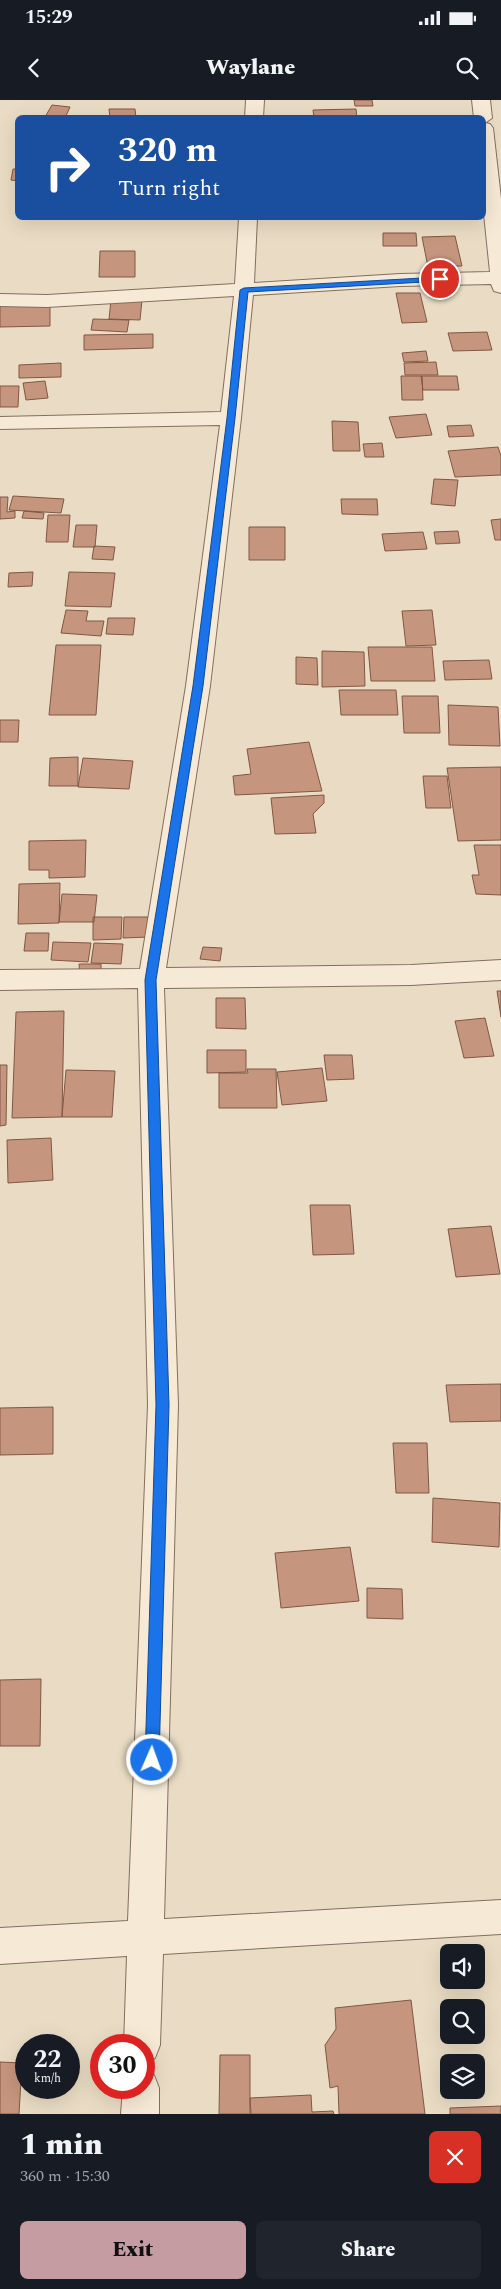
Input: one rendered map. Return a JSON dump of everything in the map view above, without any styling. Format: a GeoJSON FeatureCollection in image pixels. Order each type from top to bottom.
{"type":"FeatureCollection","features":[{"type":"Feature","properties":{"kind":"street"},"geometry":{"type":"LineString","coordinates":[[254,115],[255,100]]}},
{"type":"Feature","properties":{"kind":"street"},"geometry":{"type":"LineString","coordinates":[[481,100],[483,115]]}},
{"type":"Feature","properties":{"kind":"street"},"geometry":{"type":"LineString","coordinates":[[0,300],[47,301],[400,280],[500,281],[486,147]]}},
{"type":"Feature","properties":{"kind":"street"},"geometry":{"type":"LineString","coordinates":[[143,2034],[163,1405],[151,980],[198,686],[231,418],[244,290],[248,220]]}},
{"type":"Feature","properties":{"kind":"street"},"geometry":{"type":"LineString","coordinates":[[0,423],[231,418]]}},
{"type":"Feature","properties":{"kind":"street"},"geometry":{"type":"LineString","coordinates":[[0,980],[151,980],[411,975],[501,970]]}},
{"type":"Feature","properties":{"kind":"street"},"geometry":{"type":"LineString","coordinates":[[0,1946],[501,1917]]}},
{"type":"Feature","properties":{"kind":"street"},"geometry":{"type":"LineString","coordinates":[[140,2114],[141,2099]]}},
{"type":"Feature","properties":{"kind":"building"},"geometry":{"type":"Polygon","coordinates":[[[354,100],[372,100],[373,106],[355,106],[354,100]]]}},
{"type":"Feature","properties":{"kind":"building"},"geometry":{"type":"Polygon","coordinates":[[[52,105],[70,107],[66,115],[46,115],[52,105]]]}},
{"type":"Feature","properties":{"kind":"building"},"geometry":{"type":"Polygon","coordinates":[[[109,109],[135,109],[136,115],[110,115],[109,109]]]}},
{"type":"Feature","properties":{"kind":"building"},"geometry":{"type":"Polygon","coordinates":[[[356,109],[357,115],[314,115],[313,110],[356,109]]]}},
{"type":"Feature","properties":{"kind":"building"},"geometry":{"type":"Polygon","coordinates":[[[13,169],[15,169],[15,181],[11,180],[13,169]]]}},
{"type":"Feature","properties":{"kind":"building"},"geometry":{"type":"Polygon","coordinates":[[[383,233],[416,233],[417,246],[383,246],[383,233]]]}},
{"type":"Feature","properties":{"kind":"building"},"geometry":{"type":"Polygon","coordinates":[[[455,236],[462,266],[428,267],[422,237],[455,236]]]}},
{"type":"Feature","properties":{"kind":"building"},"geometry":{"type":"Polygon","coordinates":[[[100,251],[135,251],[135,277],[99,277],[100,251]]]}},
{"type":"Feature","properties":{"kind":"building"},"geometry":{"type":"Polygon","coordinates":[[[396,293],[420,293],[427,322],[402,323],[396,293]]]}},
{"type":"Feature","properties":{"kind":"building"},"geometry":{"type":"Polygon","coordinates":[[[50,300],[50,326],[0,327],[0,301],[50,300]]]}},
{"type":"Feature","properties":{"kind":"building"},"geometry":{"type":"Polygon","coordinates":[[[111,300],[142,300],[140,320],[109,319],[111,300]]]}},
{"type":"Feature","properties":{"kind":"building"},"geometry":{"type":"Polygon","coordinates":[[[93,319],[129,320],[127,332],[91,330],[93,319]]]}},
{"type":"Feature","properties":{"kind":"building"},"geometry":{"type":"Polygon","coordinates":[[[487,332],[492,350],[453,351],[448,333],[487,332]]]}},
{"type":"Feature","properties":{"kind":"building"},"geometry":{"type":"Polygon","coordinates":[[[153,334],[153,348],[84,350],[84,335],[153,334]]]}},
{"type":"Feature","properties":{"kind":"building"},"geometry":{"type":"Polygon","coordinates":[[[426,351],[428,361],[404,362],[402,353],[426,351]]]}},
{"type":"Feature","properties":{"kind":"building"},"geometry":{"type":"Polygon","coordinates":[[[436,362],[438,375],[405,375],[404,363],[436,362]]]}},
{"type":"Feature","properties":{"kind":"building"},"geometry":{"type":"Polygon","coordinates":[[[61,363],[61,377],[19,378],[19,365],[61,363]]]}},
{"type":"Feature","properties":{"kind":"building"},"geometry":{"type":"Polygon","coordinates":[[[401,376],[422,376],[423,400],[402,400],[401,376]]]}},
{"type":"Feature","properties":{"kind":"building"},"geometry":{"type":"Polygon","coordinates":[[[421,376],[457,376],[459,390],[423,390],[421,376]]]}},
{"type":"Feature","properties":{"kind":"building"},"geometry":{"type":"Polygon","coordinates":[[[45,381],[48,398],[26,400],[23,383],[45,381]]]}},
{"type":"Feature","properties":{"kind":"building"},"geometry":{"type":"Polygon","coordinates":[[[0,386],[19,386],[18,407],[0,407],[0,386]]]}},
{"type":"Feature","properties":{"kind":"building"},"geometry":{"type":"Polygon","coordinates":[[[426,414],[432,435],[396,438],[389,417],[426,414]]]}},
{"type":"Feature","properties":{"kind":"building"},"geometry":{"type":"Polygon","coordinates":[[[332,421],[358,422],[360,451],[333,451],[332,421]]]}},
{"type":"Feature","properties":{"kind":"building"},"geometry":{"type":"Polygon","coordinates":[[[471,425],[474,436],[449,437],[447,426],[471,425]]]}},
{"type":"Feature","properties":{"kind":"building"},"geometry":{"type":"Polygon","coordinates":[[[382,443],[384,457],[365,457],[363,444],[382,443]]]}},
{"type":"Feature","properties":{"kind":"building"},"geometry":{"type":"Polygon","coordinates":[[[498,447],[501,456],[501,475],[455,477],[448,451],[498,447]]]}},
{"type":"Feature","properties":{"kind":"building"},"geometry":{"type":"Polygon","coordinates":[[[434,479],[458,480],[455,506],[431,504],[434,479]]]}},
{"type":"Feature","properties":{"kind":"building"},"geometry":{"type":"Polygon","coordinates":[[[13,496],[64,499],[61,513],[9,510],[13,496]]]}},
{"type":"Feature","properties":{"kind":"building"},"geometry":{"type":"Polygon","coordinates":[[[0,497],[8,497],[7,512],[15,511],[15,518],[0,519],[0,497]]]}},
{"type":"Feature","properties":{"kind":"building"},"geometry":{"type":"Polygon","coordinates":[[[341,499],[377,499],[378,515],[342,514],[341,499]]]}},
{"type":"Feature","properties":{"kind":"building"},"geometry":{"type":"Polygon","coordinates":[[[24,511],[44,513],[43,519],[22,518],[24,511]]]}},
{"type":"Feature","properties":{"kind":"building"},"geometry":{"type":"Polygon","coordinates":[[[48,515],[70,515],[68,542],[46,542],[48,515]]]}},
{"type":"Feature","properties":{"kind":"building"},"geometry":{"type":"Polygon","coordinates":[[[501,519],[501,540],[495,540],[491,520],[501,519]]]}},
{"type":"Feature","properties":{"kind":"building"},"geometry":{"type":"Polygon","coordinates":[[[76,525],[97,525],[95,547],[73,547],[76,525]]]}},
{"type":"Feature","properties":{"kind":"building"},"geometry":{"type":"Polygon","coordinates":[[[249,527],[285,527],[285,560],[249,560],[249,527]]]}},
{"type":"Feature","properties":{"kind":"building"},"geometry":{"type":"Polygon","coordinates":[[[458,531],[460,543],[436,544],[434,532],[458,531]]]}},
{"type":"Feature","properties":{"kind":"building"},"geometry":{"type":"Polygon","coordinates":[[[423,532],[427,549],[385,551],[382,534],[423,532]]]}},
{"type":"Feature","properties":{"kind":"building"},"geometry":{"type":"Polygon","coordinates":[[[94,546],[115,547],[113,560],[92,559],[94,546]]]}},
{"type":"Feature","properties":{"kind":"building"},"geometry":{"type":"Polygon","coordinates":[[[33,572],[32,586],[8,587],[9,573],[33,572]]]}},
{"type":"Feature","properties":{"kind":"building"},"geometry":{"type":"Polygon","coordinates":[[[69,572],[115,573],[111,607],[65,606],[69,572]]]}},
{"type":"Feature","properties":{"kind":"building"},"geometry":{"type":"Polygon","coordinates":[[[66,610],[88,611],[86,621],[104,621],[101,636],[61,633],[66,610]]]}},
{"type":"Feature","properties":{"kind":"building"},"geometry":{"type":"Polygon","coordinates":[[[432,610],[436,645],[406,646],[402,611],[432,610]]]}},
{"type":"Feature","properties":{"kind":"building"},"geometry":{"type":"Polygon","coordinates":[[[108,618],[135,618],[133,635],[106,634],[108,618]]]}},
{"type":"Feature","properties":{"kind":"building"},"geometry":{"type":"Polygon","coordinates":[[[56,645],[101,645],[96,715],[49,715],[56,645]]]}},
{"type":"Feature","properties":{"kind":"building"},"geometry":{"type":"Polygon","coordinates":[[[368,647],[432,647],[435,681],[371,681],[368,647]]]}},
{"type":"Feature","properties":{"kind":"building"},"geometry":{"type":"Polygon","coordinates":[[[322,651],[364,652],[365,686],[322,687],[322,651]]]}},
{"type":"Feature","properties":{"kind":"building"},"geometry":{"type":"Polygon","coordinates":[[[296,657],[317,658],[318,685],[296,684],[296,657]]]}},
{"type":"Feature","properties":{"kind":"building"},"geometry":{"type":"Polygon","coordinates":[[[489,660],[492,679],[445,680],[443,661],[489,660]]]}},
{"type":"Feature","properties":{"kind":"building"},"geometry":{"type":"Polygon","coordinates":[[[339,690],[396,690],[398,715],[341,715],[339,690]]]}},
{"type":"Feature","properties":{"kind":"building"},"geometry":{"type":"Polygon","coordinates":[[[402,696],[438,696],[440,733],[404,733],[402,696]]]}},
{"type":"Feature","properties":{"kind":"building"},"geometry":{"type":"Polygon","coordinates":[[[448,705],[498,707],[500,746],[449,745],[448,705]]]}},
{"type":"Feature","properties":{"kind":"building"},"geometry":{"type":"Polygon","coordinates":[[[0,720],[19,720],[18,742],[0,742],[0,720]]]}},
{"type":"Feature","properties":{"kind":"building"},"geometry":{"type":"Polygon","coordinates":[[[309,742],[322,791],[235,795],[233,776],[251,774],[247,749],[309,742]]]}},
{"type":"Feature","properties":{"kind":"building"},"geometry":{"type":"Polygon","coordinates":[[[78,757],[78,786],[49,786],[50,758],[78,757]]]}},
{"type":"Feature","properties":{"kind":"building"},"geometry":{"type":"Polygon","coordinates":[[[83,758],[133,761],[129,789],[78,787],[83,758]]]}},
{"type":"Feature","properties":{"kind":"building"},"geometry":{"type":"Polygon","coordinates":[[[501,767],[501,840],[458,841],[447,768],[501,767]]]}},
{"type":"Feature","properties":{"kind":"building"},"geometry":{"type":"Polygon","coordinates":[[[423,776],[447,776],[451,808],[426,808],[423,776]]]}},
{"type":"Feature","properties":{"kind":"building"},"geometry":{"type":"Polygon","coordinates":[[[324,795],[324,803],[313,814],[316,833],[275,834],[271,798],[324,795]]]}},
{"type":"Feature","properties":{"kind":"building"},"geometry":{"type":"Polygon","coordinates":[[[86,840],[85,877],[49,878],[49,870],[29,870],[29,841],[86,840]]]}},
{"type":"Feature","properties":{"kind":"building"},"geometry":{"type":"Polygon","coordinates":[[[474,845],[501,845],[501,895],[476,894],[472,875],[479,875],[474,845]]]}},
{"type":"Feature","properties":{"kind":"building"},"geometry":{"type":"Polygon","coordinates":[[[60,883],[59,923],[18,924],[19,884],[60,883]]]}},
{"type":"Feature","properties":{"kind":"building"},"geometry":{"type":"Polygon","coordinates":[[[62,894],[97,895],[94,922],[59,922],[62,894]]]}},
{"type":"Feature","properties":{"kind":"building"},"geometry":{"type":"Polygon","coordinates":[[[93,917],[122,917],[121,939],[93,940],[93,917]]]}},
{"type":"Feature","properties":{"kind":"building"},"geometry":{"type":"Polygon","coordinates":[[[124,917],[148,917],[149,937],[123,938],[124,917]]]}},
{"type":"Feature","properties":{"kind":"building"},"geometry":{"type":"Polygon","coordinates":[[[26,933],[49,933],[48,951],[24,951],[26,933]]]}},
{"type":"Feature","properties":{"kind":"building"},"geometry":{"type":"Polygon","coordinates":[[[53,942],[91,943],[88,962],[51,960],[53,942]]]}},
{"type":"Feature","properties":{"kind":"building"},"geometry":{"type":"Polygon","coordinates":[[[94,943],[123,944],[121,964],[91,963],[94,943]]]}},
{"type":"Feature","properties":{"kind":"building"},"geometry":{"type":"Polygon","coordinates":[[[203,947],[222,948],[220,961],[200,959],[203,947]]]}},
{"type":"Feature","properties":{"kind":"building"},"geometry":{"type":"Polygon","coordinates":[[[79,964],[101,964],[101,976],[80,977],[79,964]]]}},
{"type":"Feature","properties":{"kind":"building"},"geometry":{"type":"Polygon","coordinates":[[[497,991],[501,991],[501,1017],[497,991]]]}},
{"type":"Feature","properties":{"kind":"building"},"geometry":{"type":"Polygon","coordinates":[[[216,998],[245,998],[246,1029],[216,1028],[216,998]]]}},
{"type":"Feature","properties":{"kind":"building"},"geometry":{"type":"Polygon","coordinates":[[[64,1011],[62,1117],[12,1118],[16,1012],[64,1011]]]}},
{"type":"Feature","properties":{"kind":"building"},"geometry":{"type":"Polygon","coordinates":[[[485,1018],[494,1056],[464,1058],[455,1021],[485,1018]]]}},
{"type":"Feature","properties":{"kind":"building"},"geometry":{"type":"Polygon","coordinates":[[[207,1050],[246,1050],[246,1072],[207,1073],[207,1050]]]}},
{"type":"Feature","properties":{"kind":"building"},"geometry":{"type":"Polygon","coordinates":[[[324,1055],[352,1055],[354,1079],[327,1080],[324,1055]]]}},
{"type":"Feature","properties":{"kind":"building"},"geometry":{"type":"Polygon","coordinates":[[[0,1065],[7,1065],[6,1125],[0,1126],[0,1065]]]}},
{"type":"Feature","properties":{"kind":"building"},"geometry":{"type":"Polygon","coordinates":[[[322,1068],[327,1101],[282,1105],[277,1072],[322,1068]]]}},
{"type":"Feature","properties":{"kind":"building"},"geometry":{"type":"Polygon","coordinates":[[[247,1069],[276,1069],[277,1108],[219,1108],[219,1073],[248,1073],[247,1069]]]}},
{"type":"Feature","properties":{"kind":"building"},"geometry":{"type":"Polygon","coordinates":[[[66,1070],[115,1071],[112,1117],[62,1117],[66,1070]]]}},
{"type":"Feature","properties":{"kind":"building"},"geometry":{"type":"Polygon","coordinates":[[[51,1138],[53,1180],[8,1183],[7,1140],[51,1138]]]}},
{"type":"Feature","properties":{"kind":"building"},"geometry":{"type":"Polygon","coordinates":[[[310,1205],[350,1205],[354,1254],[313,1255],[310,1205]]]}},
{"type":"Feature","properties":{"kind":"building"},"geometry":{"type":"Polygon","coordinates":[[[491,1226],[500,1274],[456,1277],[448,1229],[491,1226]]]}},
{"type":"Feature","properties":{"kind":"building"},"geometry":{"type":"Polygon","coordinates":[[[501,1384],[501,1421],[450,1422],[446,1385],[501,1384]]]}},
{"type":"Feature","properties":{"kind":"building"},"geometry":{"type":"Polygon","coordinates":[[[53,1407],[53,1454],[0,1455],[0,1408],[53,1407]]]}},
{"type":"Feature","properties":{"kind":"building"},"geometry":{"type":"Polygon","coordinates":[[[393,1443],[427,1443],[429,1493],[396,1493],[393,1443]]]}},
{"type":"Feature","properties":{"kind":"building"},"geometry":{"type":"Polygon","coordinates":[[[433,1498],[500,1503],[499,1547],[432,1542],[433,1498]]]}},
{"type":"Feature","properties":{"kind":"building"},"geometry":{"type":"Polygon","coordinates":[[[350,1547],[359,1601],[281,1608],[275,1553],[350,1547]]]}},
{"type":"Feature","properties":{"kind":"building"},"geometry":{"type":"Polygon","coordinates":[[[367,1588],[402,1589],[403,1619],[367,1618],[367,1588]]]}},
{"type":"Feature","properties":{"kind":"building"},"geometry":{"type":"Polygon","coordinates":[[[41,1679],[40,1746],[0,1746],[0,1680],[41,1679]]]}},
{"type":"Feature","properties":{"kind":"building"},"geometry":{"type":"Polygon","coordinates":[[[411,2000],[425,2114],[339,2114],[338,2086],[330,2088],[325,2045],[336,2029],[335,2008],[411,2000]]]}},
{"type":"Feature","properties":{"kind":"building"},"geometry":{"type":"Polygon","coordinates":[[[220,2055],[250,2055],[250,2114],[219,2114],[220,2055]]]}},
{"type":"Feature","properties":{"kind":"building"},"geometry":{"type":"Polygon","coordinates":[[[0,2062],[15,2063],[15,2099],[20,2099],[19,2114],[0,2114],[0,2062]]]}},
{"type":"Feature","properties":{"kind":"building"},"geometry":{"type":"Polygon","coordinates":[[[311,2095],[312,2112],[333,2111],[334,2114],[251,2114],[250,2098],[311,2095]]]}},
{"type":"Feature","properties":{"kind":"building"},"geometry":{"type":"Polygon","coordinates":[[[501,2106],[501,2114],[450,2114],[450,2108],[501,2106]]]}},
{"type":"Feature","properties":{"kind":"route"},"geometry":{"type":"LineString","coordinates":[[152,1760],[163,1405],[151,980],[198,686],[231,418],[244,290],[440,279]]}}]}
